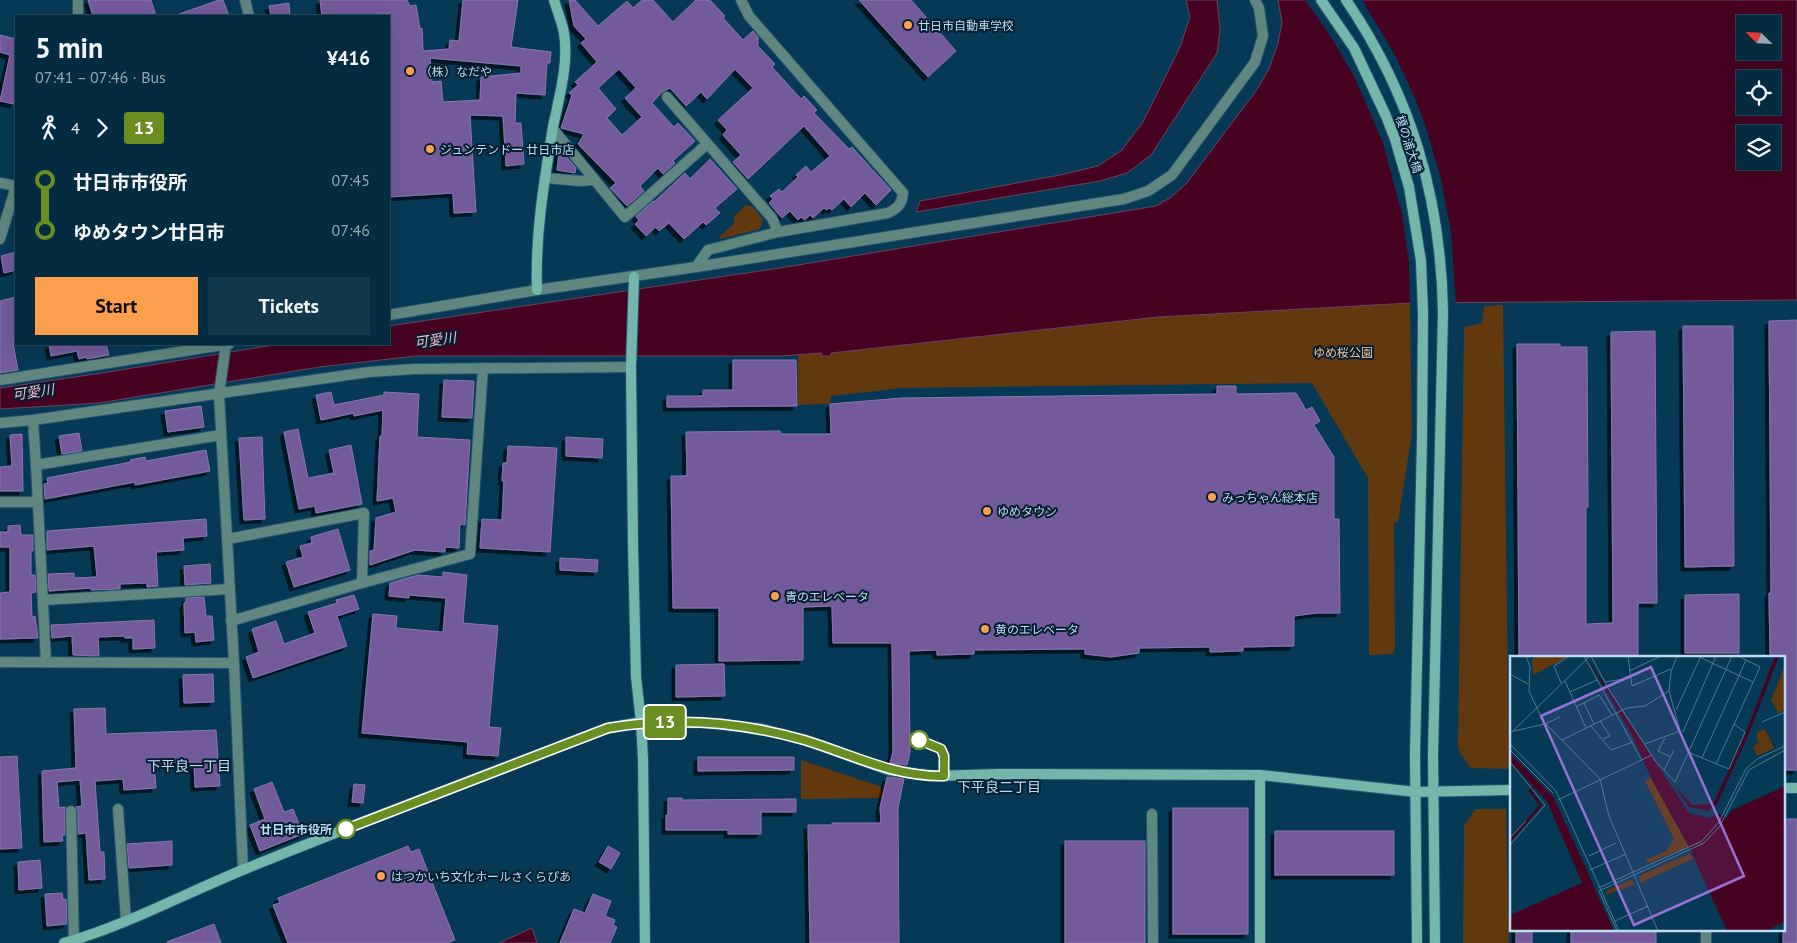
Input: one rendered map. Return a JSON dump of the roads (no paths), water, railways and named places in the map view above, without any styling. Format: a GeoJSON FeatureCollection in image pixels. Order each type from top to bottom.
{"type":"FeatureCollection","features":[{"type":"Feature","properties":{"kind":"street"},"geometry":{"type":"LineString","coordinates":[[78,0],[78,15]]}},
{"type":"Feature","properties":{"kind":"street"},"geometry":{"type":"LineString","coordinates":[[245,0],[249,15]]}},
{"type":"Feature","properties":{"kind":"street"},"geometry":{"type":"LineString","coordinates":[[537,290],[538,221],[564,57],[564,33],[554,0]]}},
{"type":"Feature","properties":{"kind":"street"},"geometry":{"type":"LineString","coordinates":[[696,267],[708,250],[778,232],[888,213],[897,209],[902,200],[903,193],[749,16],[741,0]]}},
{"type":"Feature","properties":{"kind":"street"},"geometry":{"type":"LineString","coordinates":[[390,316],[537,290],[633,281],[696,267],[1124,199],[1148,191],[1172,175],[1255,62],[1263,36],[1259,8],[1255,0]]}},
{"type":"Feature","properties":{"kind":"street","name":"榎の浦大橋"},"geometry":{"type":"LineString","coordinates":[[1321,0],[1366,70],[1395,139],[1409,187],[1422,261],[1424,312],[1415,754],[1417,943]]}},
{"type":"Feature","properties":{"kind":"street","name":"榎の浦大橋"},"geometry":{"type":"LineString","coordinates":[[1346,0],[1370,38],[1405,108],[1422,157],[1432,199],[1441,260],[1443,312],[1433,754],[1435,943]]}},
{"type":"Feature","properties":{"kind":"street"},"geometry":{"type":"LineString","coordinates":[[668,96],[772,218],[778,232]]}},
{"type":"Feature","properties":{"kind":"street"},"geometry":{"type":"LineString","coordinates":[[553,129],[625,217],[707,144]]}},
{"type":"Feature","properties":{"kind":"street"},"geometry":{"type":"LineString","coordinates":[[545,178],[593,180]]}},
{"type":"Feature","properties":{"kind":"street"},"geometry":{"type":"LineString","coordinates":[[0,183],[15,186]]}},
{"type":"Feature","properties":{"kind":"street"},"geometry":{"type":"LineString","coordinates":[[0,239],[15,189]]}},
{"type":"Feature","properties":{"kind":"street"},"geometry":{"type":"LineString","coordinates":[[633,281],[632,362],[636,677],[643,759],[645,943]]}},
{"type":"Feature","properties":{"kind":"street"},"geometry":{"type":"LineString","coordinates":[[0,380],[221,345]]}},
{"type":"Feature","properties":{"kind":"street"},"geometry":{"type":"LineString","coordinates":[[227,345],[220,391],[221,435],[228,539],[243,870]]}},
{"type":"Feature","properties":{"kind":"street"},"geometry":{"type":"LineString","coordinates":[[0,423],[33,420],[220,391],[368,372],[414,368],[482,368],[632,362]]}},
{"type":"Feature","properties":{"kind":"street"},"geometry":{"type":"LineString","coordinates":[[232,621],[362,582],[470,554],[482,368]]}},
{"type":"Feature","properties":{"kind":"street"},"geometry":{"type":"LineString","coordinates":[[33,420],[46,662]]}},
{"type":"Feature","properties":{"kind":"street"},"geometry":{"type":"LineString","coordinates":[[36,465],[221,435]]}},
{"type":"Feature","properties":{"kind":"street"},"geometry":{"type":"LineString","coordinates":[[0,502],[37,502]]}},
{"type":"Feature","properties":{"kind":"street"},"geometry":{"type":"LineString","coordinates":[[228,539],[364,513],[362,582]]}},
{"type":"Feature","properties":{"kind":"street"},"geometry":{"type":"LineString","coordinates":[[44,600],[230,589]]}},
{"type":"Feature","properties":{"kind":"street"},"geometry":{"type":"LineString","coordinates":[[0,662],[234,663]]}},
{"type":"Feature","properties":{"kind":"street"},"geometry":{"type":"LineString","coordinates":[[71,811],[70,942],[243,870],[608,728],[641,722],[708,723],[762,729],[805,740],[890,770],[934,776],[1000,774],[1260,775],[1416,792],[1510,790]]}},
{"type":"Feature","properties":{"kind":"street"},"geometry":{"type":"LineString","coordinates":[[1260,775],[1260,943]]}},
{"type":"Feature","properties":{"kind":"street"},"geometry":{"type":"LineString","coordinates":[[1784,788],[1797,788]]}},
{"type":"Feature","properties":{"kind":"street"},"geometry":{"type":"LineString","coordinates":[[118,809],[126,920]]}},
{"type":"Feature","properties":{"kind":"street"},"geometry":{"type":"LineString","coordinates":[[1152,814],[1154,943]]}},
{"type":"Feature","properties":{"kind":"street"},"geometry":{"type":"LineString","coordinates":[[1706,930],[1706,943]]}},
{"type":"Feature","properties":{"kind":"water"},"geometry":{"type":"Polygon","coordinates":[[[1186,0],[1217,0],[1220,30],[1217,53],[1151,155],[1127,173],[1100,181],[916,212],[920,201],[1098,166],[1122,150],[1143,122],[1180,47],[1190,17],[1186,0]]]}},
{"type":"Feature","properties":{"kind":"water","name":"可愛川"},"geometry":{"type":"Polygon","coordinates":[[[1278,0],[1797,0],[1797,300],[1410,303],[1158,317],[831,353],[831,356],[822,356],[821,353],[782,356],[416,356],[319,367],[99,403],[0,409],[0,388],[274,345],[390,345],[390,326],[780,268],[1156,206],[1170,198],[1186,184],[1256,91],[1269,69],[1278,43],[1282,22],[1278,0]]]}},
{"type":"Feature","properties":{"kind":"water"},"geometry":{"type":"Polygon","coordinates":[[[532,928],[537,943],[499,943],[532,928]]]}},
{"type":"Feature","properties":{"kind":"place","name":"廿日市自動車学校"},"geometry":{"type":"Point","coordinates":[908,25]}},
{"type":"Feature","properties":{"kind":"place","name":"（株）なだや"},"geometry":{"type":"Point","coordinates":[410,71]}},
{"type":"Feature","properties":{"kind":"place","name":"ジュンテンドー 廿日市店"},"geometry":{"type":"Point","coordinates":[430,149]}},
{"type":"Feature","properties":{"kind":"place","name":"みっちゃん総本店"},"geometry":{"type":"Point","coordinates":[1212,497]}},
{"type":"Feature","properties":{"kind":"place","name":"ゆめタウン"},"geometry":{"type":"Point","coordinates":[987,511]}},
{"type":"Feature","properties":{"kind":"place","name":"青のエレベータ"},"geometry":{"type":"Point","coordinates":[775,596]}},
{"type":"Feature","properties":{"kind":"place","name":"黄のエレベータ"},"geometry":{"type":"Point","coordinates":[985,629]}},
{"type":"Feature","properties":{"kind":"place","name":"廿日市市役所"},"geometry":{"type":"Point","coordinates":[346,829]}},
{"type":"Feature","properties":{"kind":"place","name":"はつかいち文化ホールさくらぴあ"},"geometry":{"type":"Point","coordinates":[381,876]}},
{"type":"Feature","properties":{"kind":"district","name":"下平良一丁目"},"geometry":{"type":"Point","coordinates":[189,766]}},
{"type":"Feature","properties":{"kind":"district","name":"下平良二丁目"},"geometry":{"type":"Point","coordinates":[999,787]}},
{"type":"Feature","properties":{"kind":"park label","name":"ゆめ桜公園"},"geometry":{"type":"Point","coordinates":[1343,352]}}]}
